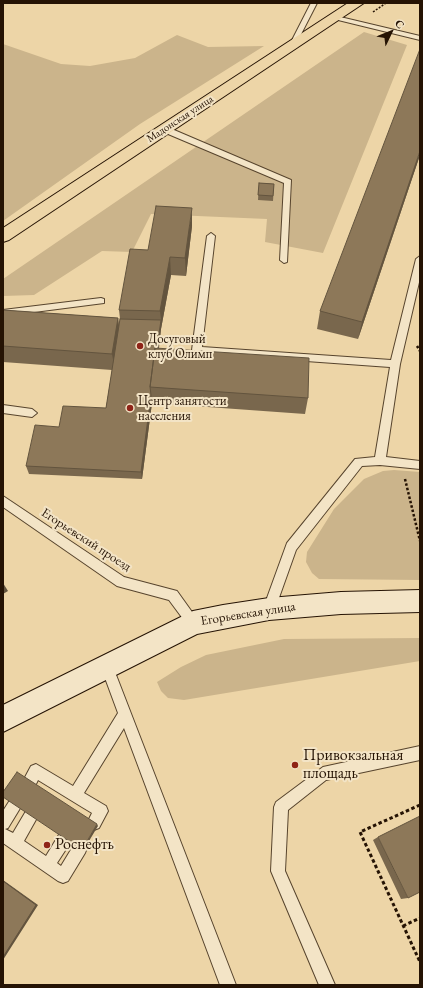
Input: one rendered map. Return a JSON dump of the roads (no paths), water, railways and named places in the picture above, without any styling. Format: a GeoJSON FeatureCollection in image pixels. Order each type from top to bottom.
{"type":"FeatureCollection","features":[{"type":"Feature","properties":{"kind":"highway","name":"Мадонская улица"},"geometry":{"type":"LineString","coordinates":[[3,236],[357,3]]}},
{"type":"Feature","properties":{"kind":"main road","name":"Егорьевская улица"},"geometry":{"type":"LineString","coordinates":[[3,719],[193,623],[269,608],[342,603],[420,601]]}},
{"type":"Feature","properties":{"kind":"lane"},"geometry":{"type":"LineString","coordinates":[[292,46],[314,3]]}},
{"type":"Feature","properties":{"kind":"lane"},"geometry":{"type":"LineString","coordinates":[[336,18],[420,38]]}},
{"type":"Feature","properties":{"kind":"lane"},"geometry":{"type":"LineString","coordinates":[[164,129],[288,182],[284,260]]}},
{"type":"Feature","properties":{"kind":"lane"},"geometry":{"type":"LineString","coordinates":[[211,236],[197,350],[394,364]]}},
{"type":"Feature","properties":{"kind":"lane"},"geometry":{"type":"LineString","coordinates":[[380,461],[394,364],[420,259]]}},
{"type":"Feature","properties":{"kind":"lane"},"geometry":{"type":"LineString","coordinates":[[3,313],[101,302]]}},
{"type":"Feature","properties":{"kind":"lane"},"geometry":{"type":"LineString","coordinates":[[3,409],[32,413]]}},
{"type":"Feature","properties":{"kind":"lane"},"geometry":{"type":"LineString","coordinates":[[269,608],[291,547],[359,462],[380,461],[420,465]]}},
{"type":"Feature","properties":{"kind":"lane","name":"Егорьевский проезд"},"geometry":{"type":"LineString","coordinates":[[3,501],[121,582],[173,595],[193,623]]}},
{"type":"Feature","properties":{"kind":"lane"},"geometry":{"type":"LineString","coordinates":[[107,667],[228,985]]}},
{"type":"Feature","properties":{"kind":"lane"},"geometry":{"type":"LineString","coordinates":[[81,804],[125,714]]}},
{"type":"Feature","properties":{"kind":"lane"},"geometry":{"type":"LineString","coordinates":[[327,985],[278,871],[281,807],[323,774],[420,753]]}},
{"type":"Feature","properties":{"kind":"lane"},"geometry":{"type":"LineString","coordinates":[[30,781],[36,771],[50,787],[81,804],[101,812],[94,823]]}},
{"type":"Feature","properties":{"kind":"lane"},"geometry":{"type":"LineString","coordinates":[[3,822],[15,805]]}},
{"type":"Feature","properties":{"kind":"lane"},"geometry":{"type":"LineString","coordinates":[[31,816],[9,839],[64,876],[80,848]]}},
{"type":"Feature","properties":{"kind":"lane"},"geometry":{"type":"LineString","coordinates":[[48,865],[65,838]]}},
{"type":"Feature","properties":{"kind":"place","name":"Досуговый клуб Олимп"},"geometry":{"type":"Point","coordinates":[140,346]}},
{"type":"Feature","properties":{"kind":"place","name":"Центр занятости населения"},"geometry":{"type":"Point","coordinates":[130,408]}},
{"type":"Feature","properties":{"kind":"place","name":"Привокзальная площадь"},"geometry":{"type":"Point","coordinates":[295,765]}},
{"type":"Feature","properties":{"kind":"place","name":"Роснефть"},"geometry":{"type":"Point","coordinates":[47,845]}}]}
